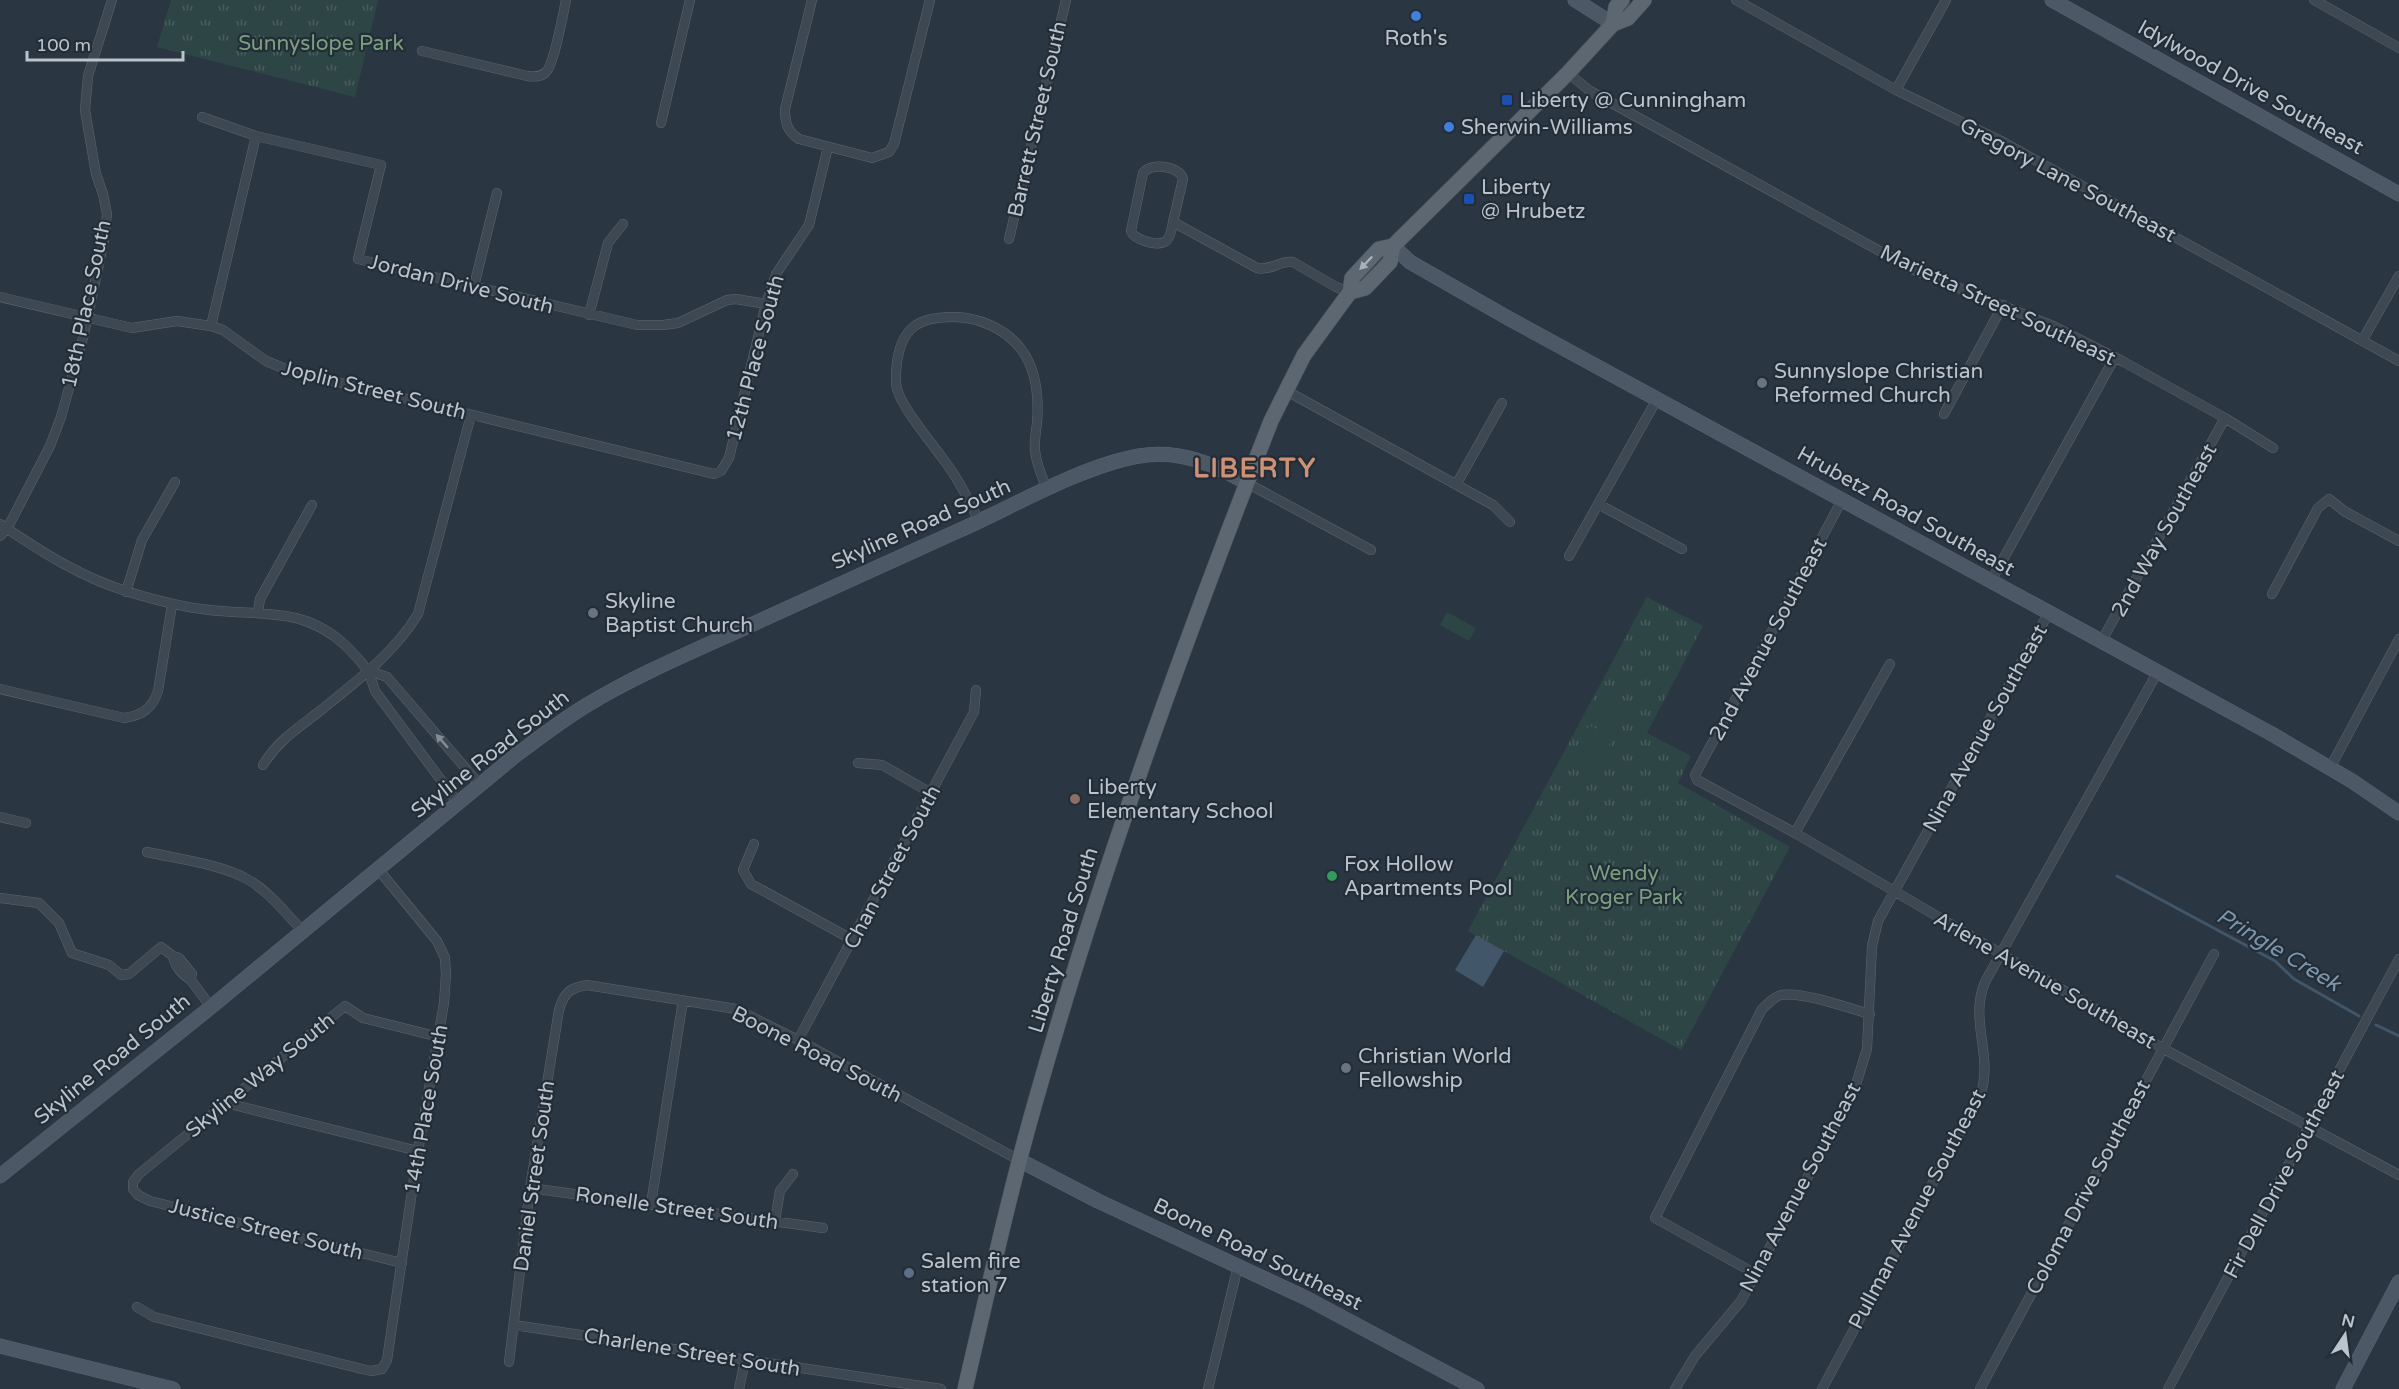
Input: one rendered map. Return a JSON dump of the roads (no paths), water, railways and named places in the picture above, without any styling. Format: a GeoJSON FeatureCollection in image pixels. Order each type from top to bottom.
{"type":"FeatureCollection","features":[{"type":"Feature","properties":{"kind":"main road","name":"Liberty Road South"},"geometry":{"type":"LineString","coordinates":[[1613,24],[1616,8],[1622,0]]}},
{"type":"Feature","properties":{"kind":"main road","name":"Liberty Road South"},"geometry":{"type":"LineString","coordinates":[[965,1389],[1019,1160],[1074,971],[1126,809],[1192,626],[1285,390],[1315,339],[1350,292],[1365,288],[1390,262],[1393,246],[1568,73],[1613,24],[1628,18],[1644,0]]}},
{"type":"Feature","properties":{"kind":"street","name":"18th Place South"},"geometry":{"type":"LineString","coordinates":[[2,530],[50,446],[61,417],[87,318],[104,240],[107,214],[86,126],[85,94],[88,76],[112,0]]}},
{"type":"Feature","properties":{"kind":"street"},"geometry":{"type":"LineString","coordinates":[[422,51],[527,76],[545,74],[551,63],[566,0]]}},
{"type":"Feature","properties":{"kind":"street"},"geometry":{"type":"LineString","coordinates":[[661,123],[690,0]]}},
{"type":"Feature","properties":{"kind":"street"},"geometry":{"type":"LineString","coordinates":[[812,0],[785,109],[785,120],[791,134],[799,139],[872,158],[889,152],[894,144],[930,0]]}},
{"type":"Feature","properties":{"kind":"street","name":"Barrett Street South"},"geometry":{"type":"LineString","coordinates":[[1009,239],[1066,0]]}},
{"type":"Feature","properties":{"kind":"street"},"geometry":{"type":"LineString","coordinates":[[1575,0],[1613,24]]}},
{"type":"Feature","properties":{"kind":"street","name":"Gregory Lane Southeast"},"geometry":{"type":"LineString","coordinates":[[1736,0],[1896,90],[2001,141],[2399,361]]}},
{"type":"Feature","properties":{"kind":"street"},"geometry":{"type":"LineString","coordinates":[[1896,90],[1946,0]]}},
{"type":"Feature","properties":{"kind":"street","name":"Idylwood Drive Southeast"},"geometry":{"type":"LineString","coordinates":[[2052,0],[2399,194]]}},
{"type":"Feature","properties":{"kind":"street"},"geometry":{"type":"LineString","coordinates":[[2314,0],[2399,48]]}},
{"type":"Feature","properties":{"kind":"street","name":"Marietta Street Southeast"},"geometry":{"type":"LineString","coordinates":[[1568,73],[1590,91],[1914,270],[2053,326],[2226,418],[2273,448]]}},
{"type":"Feature","properties":{"kind":"street","name":"Jordan Drive South"},"geometry":{"type":"LineString","coordinates":[[202,117],[256,136],[381,165],[358,259],[637,325],[663,325],[685,320],[727,300],[736,299],[766,304]]}},
{"type":"Feature","properties":{"kind":"street"},"geometry":{"type":"LineString","coordinates":[[211,326],[256,136]]}},
{"type":"Feature","properties":{"kind":"street","name":"12th Place South"},"geometry":{"type":"LineString","coordinates":[[721,471],[729,458],[766,304],[781,264],[809,225],[828,147]]}},
{"type":"Feature","properties":{"kind":"street"},"geometry":{"type":"LineString","coordinates":[[1152,166],[1179,171],[1183,175],[1173,222],[1169,239],[1165,242],[1137,239],[1132,236],[1131,231],[1143,176],[1147,168],[1152,166]]}},
{"type":"Feature","properties":{"kind":"street"},"geometry":{"type":"LineString","coordinates":[[474,286],[497,193]]}},
{"type":"Feature","properties":{"kind":"street"},"geometry":{"type":"LineString","coordinates":[[1173,222],[1257,268],[1271,268],[1287,261],[1293,262],[1350,292]]}},
{"type":"Feature","properties":{"kind":"street"},"geometry":{"type":"LineString","coordinates":[[589,315],[608,243],[623,224]]}},
{"type":"Feature","properties":{"kind":"street","name":"Hrubetz Road Southeast"},"geometry":{"type":"LineString","coordinates":[[1393,246],[1410,262],[2330,768],[2399,813]]}},
{"type":"Feature","properties":{"kind":"street"},"geometry":{"type":"LineString","coordinates":[[2362,340],[2399,276]]}},
{"type":"Feature","properties":{"kind":"street","name":"Joplin Street South"},"geometry":{"type":"LineString","coordinates":[[0,297],[132,328],[177,321],[211,326],[223,330],[276,366],[703,473],[714,474],[721,471]]}},
{"type":"Feature","properties":{"kind":"street"},"geometry":{"type":"LineString","coordinates":[[1944,414],[2003,305]]}},
{"type":"Feature","properties":{"kind":"street"},"geometry":{"type":"LineString","coordinates":[[979,521],[955,475],[904,405],[897,389],[899,346],[908,331],[918,323],[931,318],[968,317],[992,325],[1021,349],[1034,375],[1039,401],[1035,448],[1047,489]]}},
{"type":"Feature","properties":{"kind":"street"},"geometry":{"type":"LineString","coordinates":[[1991,581],[2115,357]]}},
{"type":"Feature","properties":{"kind":"street"},"geometry":{"type":"LineString","coordinates":[[1285,390],[1493,506],[1510,522]]}},
{"type":"Feature","properties":{"kind":"street"},"geometry":{"type":"LineString","coordinates":[[1569,556],[1657,399]]}},
{"type":"Feature","properties":{"kind":"street"},"geometry":{"type":"LineString","coordinates":[[1456,485],[1502,403]]}},
{"type":"Feature","properties":{"kind":"street"},"geometry":{"type":"LineString","coordinates":[[263,765],[275,747],[369,671],[403,637],[418,614],[471,415]]}},
{"type":"Feature","properties":{"kind":"street","name":"2nd Way Southeast"},"geometry":{"type":"LineString","coordinates":[[2102,642],[2226,418]]}},
{"type":"Feature","properties":{"kind":"street","name":"Skyline Road South"},"geometry":{"type":"LineString","coordinates":[[0,1176],[211,1007],[480,785],[561,722],[607,694],[677,659],[1047,489],[1120,460],[1156,454],[1192,458],[1224,470],[1247,483]]}},
{"type":"Feature","properties":{"kind":"street"},"geometry":{"type":"LineString","coordinates":[[126,592],[142,540],[175,482]]}},
{"type":"Feature","properties":{"kind":"street"},"geometry":{"type":"LineString","coordinates":[[1247,483],[1371,550]]}},
{"type":"Feature","properties":{"kind":"street"},"geometry":{"type":"LineString","coordinates":[[2272,594],[2318,508],[2329,499],[2399,541]]}},
{"type":"Feature","properties":{"kind":"street","name":"2nd Avenue Southeast"},"geometry":{"type":"LineString","coordinates":[[1694,778],[1842,500]]}},
{"type":"Feature","properties":{"kind":"street"},"geometry":{"type":"LineString","coordinates":[[1598,504],[1682,549]]}},
{"type":"Feature","properties":{"kind":"street"},"geometry":{"type":"LineString","coordinates":[[258,612],[260,599],[312,505]]}},
{"type":"Feature","properties":{"kind":"street"},"geometry":{"type":"LineString","coordinates":[[2,530],[126,592],[172,604],[211,610],[258,612],[304,619],[319,625],[336,637],[369,671],[387,677],[480,785]]}},
{"type":"Feature","properties":{"kind":"street"},"geometry":{"type":"LineString","coordinates":[[0,689],[124,718],[137,716],[147,711],[154,703],[158,691],[172,604]]}},
{"type":"Feature","properties":{"kind":"street","name":"Nina Avenue Southeast"},"geometry":{"type":"LineString","coordinates":[[1675,1389],[1695,1356],[1740,1301],[1854,1091],[1867,1049],[1872,946],[1878,921],[2049,614]]}},
{"type":"Feature","properties":{"kind":"street"},"geometry":{"type":"LineString","coordinates":[[2330,768],[2399,639]]}},
{"type":"Feature","properties":{"kind":"street"},"geometry":{"type":"LineString","coordinates":[[1795,833],[1890,664]]}},
{"type":"Feature","properties":{"kind":"street"},"geometry":{"type":"LineString","coordinates":[[369,671],[375,691],[458,803]]}},
{"type":"Feature","properties":{"kind":"street","name":"Pullman Avenue Southeast"},"geometry":{"type":"LineString","coordinates":[[1822,1389],[1981,1093],[1986,1067],[1978,1019],[1979,1001],[1985,982],[2157,673]]}},
{"type":"Feature","properties":{"kind":"street","name":"Chan Street South"},"geometry":{"type":"LineString","coordinates":[[798,1040],[974,712],[976,690]]}},
{"type":"Feature","properties":{"kind":"street"},"geometry":{"type":"LineString","coordinates":[[858,763],[882,765],[931,794]]}},
{"type":"Feature","properties":{"kind":"street","name":"Arlene Avenue Southeast"},"geometry":{"type":"LineString","coordinates":[[1694,778],[1795,833],[2162,1048],[2399,1175]]}},
{"type":"Feature","properties":{"kind":"street"},"geometry":{"type":"LineString","coordinates":[[0,817],[26,823]]}},
{"type":"Feature","properties":{"kind":"street"},"geometry":{"type":"LineString","coordinates":[[754,843],[743,870],[751,884],[853,940]]}},
{"type":"Feature","properties":{"kind":"street"},"geometry":{"type":"LineString","coordinates":[[147,852],[229,871],[247,879],[267,893],[302,930]]}},
{"type":"Feature","properties":{"kind":"street","name":"14th Place South"},"geometry":{"type":"LineString","coordinates":[[136,1307],[154,1317],[371,1371],[382,1369],[387,1360],[418,1151],[446,988],[445,958],[437,941],[378,869]]}},
{"type":"Feature","properties":{"kind":"street"},"geometry":{"type":"LineString","coordinates":[[0,898],[39,903],[59,923],[72,953],[109,965],[121,975],[129,974],[161,947],[179,958],[192,974],[190,979],[211,1007]]}},
{"type":"Feature","properties":{"kind":"street","name":"Coloma Drive Southeast"},"geometry":{"type":"LineString","coordinates":[[1980,1389],[2214,954]]}},
{"type":"Feature","properties":{"kind":"street","name":"Fir Dell Drive Southeast"},"geometry":{"type":"LineString","coordinates":[[2168,1389],[2399,959]]}},
{"type":"Feature","properties":{"kind":"street","name":"Boone Road South"},"geometry":{"type":"LineString","coordinates":[[567,991],[572,987],[587,985],[736,1009],[798,1040],[1019,1160]]}},
{"type":"Feature","properties":{"kind":"street","name":"Daniel Street South"},"geometry":{"type":"LineString","coordinates":[[509,1362],[530,1188],[559,1010],[567,991]]}},
{"type":"Feature","properties":{"kind":"street"},"geometry":{"type":"LineString","coordinates":[[1756,1274],[1655,1218],[1762,1009],[1770,1001],[1779,995],[1795,994],[1870,1014]]}},
{"type":"Feature","properties":{"kind":"street"},"geometry":{"type":"LineString","coordinates":[[651,1204],[682,1000]]}},
{"type":"Feature","properties":{"kind":"street","name":"Skyline Way South"},"geometry":{"type":"LineString","coordinates":[[133,1189],[133,1182],[140,1174],[345,1006],[363,1017],[439,1037]]}},
{"type":"Feature","properties":{"kind":"street"},"geometry":{"type":"LineString","coordinates":[[226,1103],[418,1151]]}},
{"type":"Feature","properties":{"kind":"street","name":"Boone Road Southeast"},"geometry":{"type":"LineString","coordinates":[[1019,1160],[1098,1201],[1335,1313],[1477,1389]]}},
{"type":"Feature","properties":{"kind":"street"},"geometry":{"type":"LineString","coordinates":[[775,1221],[780,1191],[794,1174]]}},
{"type":"Feature","properties":{"kind":"street","name":"Ronelle Street South"},"geometry":{"type":"LineString","coordinates":[[530,1188],[823,1228]]}},
{"type":"Feature","properties":{"kind":"street","name":"Justice Street South"},"geometry":{"type":"LineString","coordinates":[[133,1189],[138,1195],[150,1201],[402,1263]]}},
{"type":"Feature","properties":{"kind":"street"},"geometry":{"type":"LineString","coordinates":[[1208,1389],[1238,1266]]}},
{"type":"Feature","properties":{"kind":"street"},"geometry":{"type":"LineString","coordinates":[[2343,1389],[2399,1282]]}},
{"type":"Feature","properties":{"kind":"street","name":"Charlene Street South"},"geometry":{"type":"LineString","coordinates":[[514,1325],[941,1389]]}},
{"type":"Feature","properties":{"kind":"street"},"geometry":{"type":"LineString","coordinates":[[0,1346],[173,1389]]}},
{"type":"Feature","properties":{"kind":"street"},"geometry":{"type":"LineString","coordinates":[[739,1389],[745,1359]]}},
{"type":"Feature","properties":{"kind":"water"},"geometry":{"type":"Polygon","coordinates":[[[1476,935],[1504,951],[1483,987],[1455,970],[1476,935]]]}},
{"type":"Feature","properties":{"kind":"waterway","name":"Pringle Creek"},"geometry":{"type":"LineString","coordinates":[[2117,876],[2275,961],[2294,979],[2359,1016]]}},
{"type":"Feature","properties":{"kind":"waterway","name":"Pringle Creek"},"geometry":{"type":"LineString","coordinates":[[2376,1025],[2399,1036]]}},
{"type":"Feature","properties":{"kind":"place","name":"Roth's"},"geometry":{"type":"Point","coordinates":[1416,16]}},
{"type":"Feature","properties":{"kind":"place","name":"Liberty @ Cunningham"},"geometry":{"type":"Point","coordinates":[1507,100]}},
{"type":"Feature","properties":{"kind":"place","name":"Sherwin-Williams"},"geometry":{"type":"Point","coordinates":[1449,127]}},
{"type":"Feature","properties":{"kind":"place","name":"Liberty @ Hrubetz"},"geometry":{"type":"Point","coordinates":[1469,199]}},
{"type":"Feature","properties":{"kind":"place","name":"Sunnyslope Christian Reformed Church"},"geometry":{"type":"Point","coordinates":[1762,383]}},
{"type":"Feature","properties":{"kind":"place","name":"Skyline Baptist Church"},"geometry":{"type":"Point","coordinates":[593,613]}},
{"type":"Feature","properties":{"kind":"place","name":"Liberty Elementary School"},"geometry":{"type":"Point","coordinates":[1075,799]}},
{"type":"Feature","properties":{"kind":"place","name":"Fox Hollow Apartments Pool"},"geometry":{"type":"Point","coordinates":[1332,876]}},
{"type":"Feature","properties":{"kind":"place","name":"Christian World Fellowship"},"geometry":{"type":"Point","coordinates":[1346,1068]}},
{"type":"Feature","properties":{"kind":"place","name":"Salem fire station 7"},"geometry":{"type":"Point","coordinates":[909,1273]}},
{"type":"Feature","properties":{"kind":"district","name":"LIBERTY"},"geometry":{"type":"Point","coordinates":[1255,468]}},
{"type":"Feature","properties":{"kind":"park label","name":"Sunnyslope Park"},"geometry":{"type":"Point","coordinates":[321,43]}},
{"type":"Feature","properties":{"kind":"park label","name":"Wendy Kroger Park"},"geometry":{"type":"Point","coordinates":[1624,885]}}]}
